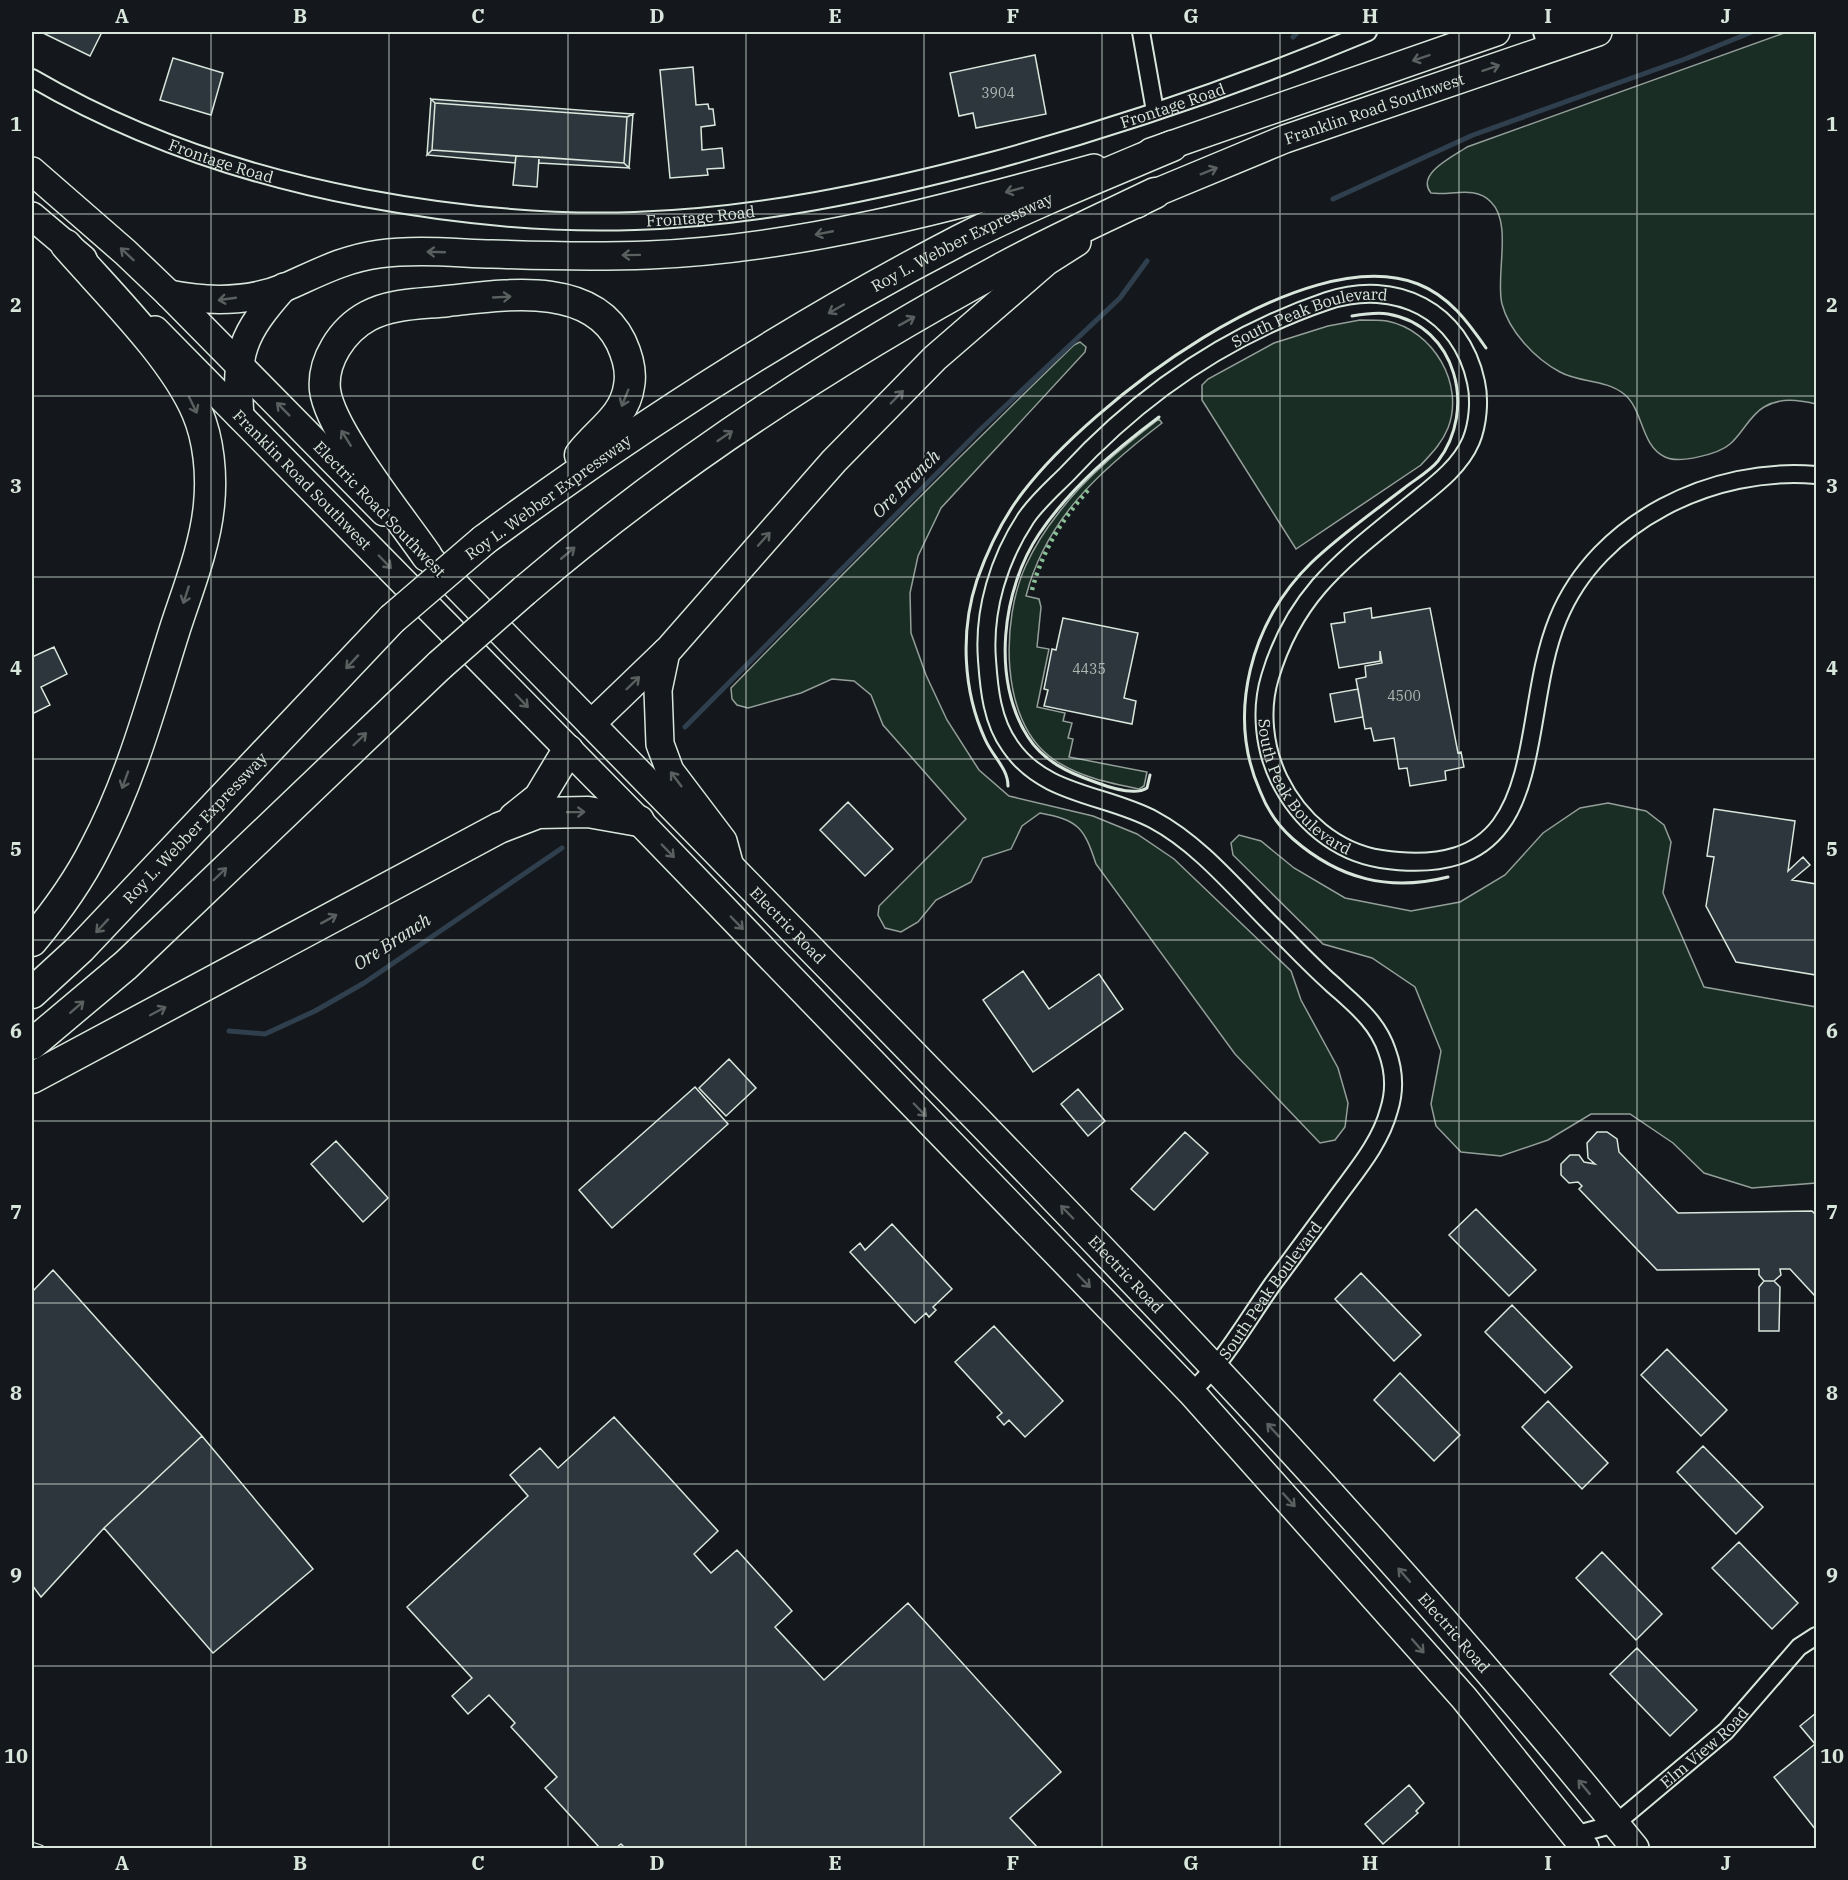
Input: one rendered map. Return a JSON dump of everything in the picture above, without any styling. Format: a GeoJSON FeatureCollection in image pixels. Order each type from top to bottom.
{"type":"FeatureCollection","features":[{"type":"Feature","properties":{"kind":"highway","name":"Roy L. Webber Expressway"},"geometry":{"type":"LineString","coordinates":[[32,993],[81,948],[392,619],[484,540],[555,487],[726,376],[897,274],[1071,188],[1172,146]]}},
{"type":"Feature","properties":{"kind":"highway"},"geometry":{"type":"LineString","coordinates":[[32,1044],[126,965],[440,665],[577,545],[802,384],[1006,266],[1155,193]]}},
{"type":"Feature","properties":{"kind":"highway"},"geometry":{"type":"LineString","coordinates":[[32,941],[80,876],[119,797],[138,745],[201,547],[209,506],[209,474],[205,438],[197,412],[184,388],[167,362],[66,245]]}},
{"type":"Feature","properties":{"kind":"highway"},"geometry":{"type":"LineString","coordinates":[[427,556],[344,437],[332,414],[325,392],[325,375],[329,358],[340,341],[367,316],[389,308],[468,299],[542,296],[575,303],[604,318],[617,334],[625,352],[629,386],[618,413],[605,431],[587,446],[555,487]]}},
{"type":"Feature","properties":{"kind":"highway"},"geometry":{"type":"LineString","coordinates":[[499,828],[539,798],[568,750]]}},
{"type":"Feature","properties":{"kind":"highway"},"geometry":{"type":"LineString","coordinates":[[32,1078],[499,828],[538,813],[588,812],[639,821]]}},
{"type":"Feature","properties":{"kind":"main road","name":"Franklin Road Southwest"},"geometry":{"type":"LineString","coordinates":[[285,287],[314,272],[346,261],[379,254],[414,252],[563,257],[651,255],[779,242],[890,220],[1172,146],[1496,32]]}},
{"type":"Feature","properties":{"kind":"main road","name":"Franklin Road Southwest"},"geometry":{"type":"LineString","coordinates":[[32,216],[110,283],[568,750],[591,724],[666,652],[834,461],[935,358],[1047,261],[1155,193],[1285,139],[1544,40],[1598,32]]}},
{"type":"Feature","properties":{"kind":"main road"},"geometry":{"type":"LineString","coordinates":[[32,171],[125,252],[169,294],[215,301],[254,296],[285,287]]}},
{"type":"Feature","properties":{"kind":"main road"},"geometry":{"type":"LineString","coordinates":[[240,416],[238,364],[252,325],[285,287]]}},
{"type":"Feature","properties":{"kind":"main road","name":"Electric Road Southwest"},"geometry":{"type":"LineString","coordinates":[[169,294],[591,724]]}},
{"type":"Feature","properties":{"kind":"main road"},"geometry":{"type":"LineString","coordinates":[[666,652],[658,690],[660,744],[670,771],[723,841],[729,863]]}},
{"type":"Feature","properties":{"kind":"main road","name":"Electric Road"},"geometry":{"type":"LineString","coordinates":[[591,724],[729,863],[1217,1369],[1399,1570],[1635,1848]]}},
{"type":"Feature","properties":{"kind":"main road"},"geometry":{"type":"LineString","coordinates":[[568,750],[1191,1392],[1464,1698],[1580,1842]]}},
{"type":"Feature","properties":{"kind":"street"},"geometry":{"type":"LineString","coordinates":[[1141,32],[1155,111]]}},
{"type":"Feature","properties":{"kind":"street","name":"Frontage Road"},"geometry":{"type":"LineString","coordinates":[[32,78],[67,98],[135,130],[195,154],[257,174],[326,191],[406,206],[486,216],[562,221],[695,218],[778,208],[861,194],[1035,149],[1221,89],[1368,32]]}},
{"type":"Feature","properties":{"kind":"street","name":"South Peak Boulevard"},"geometry":{"type":"LineString","coordinates":[[1191,1392],[1217,1369],[1239,1330],[1369,1153],[1389,1112],[1394,1075],[1385,1044],[1366,1013],[1327,980],[1199,854],[1160,822],[1121,806],[1083,796],[1039,776],[1009,745],[990,699],[985,637],[997,574],[1028,515],[1095,443],[1167,384],[1238,338],[1293,313],[1341,296],[1383,294],[1419,303],[1450,325],[1472,360],[1480,399],[1471,442],[1448,474],[1325,576],[1299,609],[1278,648],[1265,694],[1265,736],[1276,775],[1299,813],[1330,840],[1364,857],[1404,862],[1445,859],[1478,847],[1504,821],[1521,786],[1557,621],[1581,576],[1612,541],[1645,517],[1680,498],[1736,480],[1789,472],[1816,475]]}},
{"type":"Feature","properties":{"kind":"street","name":"Elm View Road"},"geometry":{"type":"LineString","coordinates":[[1580,1842],[1615,1824],[1726,1731],[1799,1647],[1816,1636]]}},
{"type":"Feature","properties":{"kind":"green space"},"geometry":{"type":"Polygon","coordinates":[[[1787,32],[1816,32],[1816,404],[1790,400],[1770,404],[1754,415],[1725,448],[1699,457],[1671,459],[1657,452],[1651,444],[1635,409],[1624,394],[1601,383],[1560,372],[1541,360],[1524,343],[1510,324],[1502,304],[1500,279],[1502,237],[1498,212],[1491,202],[1478,194],[1470,192],[1431,193],[1427,186],[1428,179],[1438,166],[1467,147],[1787,32]]]}},
{"type":"Feature","properties":{"kind":"green space"},"geometry":{"type":"Polygon","coordinates":[[[1360,320],[1387,321],[1404,326],[1431,347],[1441,361],[1452,394],[1452,411],[1448,428],[1440,443],[1421,465],[1296,549],[1202,400],[1202,385],[1208,379],[1274,343],[1328,326],[1360,320]]]}},
{"type":"Feature","properties":{"kind":"green space"},"geometry":{"type":"Polygon","coordinates":[[[1080,342],[1086,347],[1085,352],[941,508],[918,556],[910,593],[911,633],[926,675],[947,720],[979,770],[1009,796],[1093,816],[1137,834],[1174,859],[1291,971],[1301,1000],[1338,1068],[1348,1103],[1345,1127],[1335,1140],[1320,1143],[1235,1054],[1096,864],[1088,841],[1078,827],[1063,819],[1040,813],[1022,826],[1011,849],[983,858],[971,882],[936,900],[918,922],[901,932],[885,928],[878,915],[879,906],[966,819],[883,725],[871,695],[854,681],[832,679],[801,693],[748,708],[737,705],[732,699],[731,688],[944,473],[1074,345],[1080,342]]]}},
{"type":"Feature","properties":{"kind":"green space"},"geometry":{"type":"Polygon","coordinates":[[[1159,419],[1162,423],[1097,478],[1062,519],[1035,568],[1026,596],[1039,599],[1041,607],[1037,647],[1049,649],[1037,707],[1065,713],[1063,721],[1072,723],[1068,738],[1073,739],[1069,757],[1147,772],[1144,786],[1139,789],[1084,775],[1053,759],[1035,742],[1022,721],[1014,696],[1009,640],[1018,587],[1026,565],[1044,533],[1079,488],[1159,419]]]}},
{"type":"Feature","properties":{"kind":"green space"},"geometry":{"type":"Polygon","coordinates":[[[1608,803],[1646,811],[1664,825],[1671,842],[1663,893],[1704,987],[1816,1007],[1816,1183],[1752,1188],[1704,1173],[1673,1143],[1630,1114],[1591,1114],[1548,1140],[1501,1156],[1461,1152],[1436,1126],[1431,1104],[1441,1051],[1415,987],[1372,958],[1323,944],[1233,855],[1231,843],[1239,835],[1261,841],[1294,868],[1345,898],[1411,911],[1460,902],[1505,875],[1543,833],[1580,808],[1608,803]]]}},
{"type":"Feature","properties":{"kind":"building"},"geometry":{"type":"Polygon","coordinates":[[[41,32],[102,32],[90,56],[41,32]]]}},
{"type":"Feature","properties":{"kind":"building"},"geometry":{"type":"Polygon","coordinates":[[[1035,55],[1046,114],[976,128],[973,113],[959,116],[950,73],[1035,55]]]}},
{"type":"Feature","properties":{"kind":"building"},"geometry":{"type":"Polygon","coordinates":[[[173,58],[223,73],[211,115],[160,100],[173,58]]]}},
{"type":"Feature","properties":{"kind":"building"},"geometry":{"type":"Polygon","coordinates":[[[693,67],[696,105],[708,104],[709,109],[713,109],[715,125],[701,127],[702,150],[722,148],[724,168],[707,169],[708,175],[670,178],[660,70],[693,67]]]}},
{"type":"Feature","properties":{"kind":"building"},"geometry":{"type":"Polygon","coordinates":[[[431,99],[633,114],[627,117],[435,103],[431,99]]]}},
{"type":"Feature","properties":{"kind":"building"},"geometry":{"type":"Polygon","coordinates":[[[431,99],[435,103],[432,150],[427,155],[431,99]]]}},
{"type":"Feature","properties":{"kind":"building"},"geometry":{"type":"Polygon","coordinates":[[[435,103],[627,117],[624,163],[432,150],[435,103]]]}},
{"type":"Feature","properties":{"kind":"building"},"geometry":{"type":"Polygon","coordinates":[[[633,114],[629,168],[624,163],[627,117],[633,114]]]}},
{"type":"Feature","properties":{"kind":"building"},"geometry":{"type":"Polygon","coordinates":[[[432,150],[516,156],[515,163],[427,155],[432,150]]]}},
{"type":"Feature","properties":{"kind":"building"},"geometry":{"type":"Polygon","coordinates":[[[516,156],[539,157],[537,187],[513,185],[516,156]]]}},
{"type":"Feature","properties":{"kind":"building"},"geometry":{"type":"Polygon","coordinates":[[[539,157],[624,163],[629,168],[539,163],[539,157]]]}},
{"type":"Feature","properties":{"kind":"building"},"geometry":{"type":"Polygon","coordinates":[[[1371,608],[1372,618],[1430,608],[1458,753],[1461,752],[1464,767],[1445,771],[1446,780],[1410,786],[1407,768],[1399,769],[1394,738],[1374,741],[1371,728],[1365,729],[1356,679],[1366,677],[1365,666],[1382,663],[1380,651],[1380,661],[1339,668],[1331,624],[1345,622],[1344,613],[1371,608]]]}},
{"type":"Feature","properties":{"kind":"building"},"geometry":{"type":"Polygon","coordinates":[[[1063,618],[1138,633],[1124,698],[1136,701],[1132,724],[1044,706],[1048,690],[1044,689],[1052,649],[1056,650],[1063,618]]]}},
{"type":"Feature","properties":{"kind":"building"},"geometry":{"type":"Polygon","coordinates":[[[54,647],[67,674],[41,687],[50,705],[32,714],[32,657],[54,647]]]}},
{"type":"Feature","properties":{"kind":"building"},"geometry":{"type":"Polygon","coordinates":[[[1358,689],[1363,717],[1335,722],[1330,694],[1358,689]]]}},
{"type":"Feature","properties":{"kind":"building"},"geometry":{"type":"Polygon","coordinates":[[[848,802],[893,849],[865,876],[820,830],[848,802]]]}},
{"type":"Feature","properties":{"kind":"building"},"geometry":{"type":"Polygon","coordinates":[[[1714,809],[1795,821],[1788,871],[1803,857],[1810,865],[1792,880],[1816,884],[1816,975],[1736,962],[1706,906],[1714,857],[1707,856],[1714,809]]]}},
{"type":"Feature","properties":{"kind":"building"},"geometry":{"type":"Polygon","coordinates":[[[1023,971],[1049,1009],[1099,974],[1123,1009],[1033,1072],[983,1000],[1023,971]]]}},
{"type":"Feature","properties":{"kind":"building"},"geometry":{"type":"Polygon","coordinates":[[[729,1059],[756,1088],[726,1116],[699,1088],[729,1059]]]}},
{"type":"Feature","properties":{"kind":"building"},"geometry":{"type":"Polygon","coordinates":[[[695,1087],[728,1124],[612,1228],[579,1190],[695,1087]]]}},
{"type":"Feature","properties":{"kind":"building"},"geometry":{"type":"Polygon","coordinates":[[[1078,1089],[1105,1121],[1088,1136],[1061,1104],[1078,1089]]]}},
{"type":"Feature","properties":{"kind":"building"},"geometry":{"type":"Polygon","coordinates":[[[1185,1132],[1208,1153],[1154,1210],[1131,1189],[1185,1132]]]}},
{"type":"Feature","properties":{"kind":"building"},"geometry":{"type":"Polygon","coordinates":[[[1597,1132],[1607,1132],[1617,1139],[1619,1152],[1678,1213],[1812,1211],[1816,1215],[1816,1297],[1790,1269],[1780,1269],[1781,1275],[1774,1281],[1764,1281],[1759,1275],[1759,1269],[1657,1270],[1579,1189],[1582,1186],[1578,1182],[1569,1183],[1561,1175],[1561,1164],[1570,1155],[1579,1155],[1584,1162],[1595,1164],[1588,1158],[1587,1143],[1597,1132]]]}},
{"type":"Feature","properties":{"kind":"building"},"geometry":{"type":"Polygon","coordinates":[[[336,1141],[388,1198],[363,1222],[311,1164],[336,1141]]]}},
{"type":"Feature","properties":{"kind":"building"},"geometry":{"type":"Polygon","coordinates":[[[1476,1209],[1536,1270],[1509,1296],[1449,1235],[1476,1209]]]}},
{"type":"Feature","properties":{"kind":"building"},"geometry":{"type":"Polygon","coordinates":[[[892,1224],[952,1289],[933,1307],[936,1310],[929,1317],[926,1313],[915,1323],[850,1252],[860,1243],[865,1250],[892,1224]]]}},
{"type":"Feature","properties":{"kind":"building"},"geometry":{"type":"Polygon","coordinates":[[[53,1270],[202,1436],[104,1528],[41,1597],[32,1585],[32,1292],[53,1270]]]}},
{"type":"Feature","properties":{"kind":"building"},"geometry":{"type":"Polygon","coordinates":[[[1361,1273],[1421,1335],[1394,1361],[1335,1299],[1361,1273]]]}},
{"type":"Feature","properties":{"kind":"building"},"geometry":{"type":"Polygon","coordinates":[[[1764,1281],[1774,1281],[1780,1287],[1779,1331],[1759,1331],[1759,1287],[1764,1281]]]}},
{"type":"Feature","properties":{"kind":"building"},"geometry":{"type":"Polygon","coordinates":[[[1512,1305],[1572,1367],[1545,1393],[1485,1332],[1512,1305]]]}},
{"type":"Feature","properties":{"kind":"building"},"geometry":{"type":"Polygon","coordinates":[[[994,1326],[1063,1401],[1025,1437],[1009,1420],[1004,1425],[997,1417],[1002,1413],[955,1362],[994,1326]]]}},
{"type":"Feature","properties":{"kind":"building"},"geometry":{"type":"Polygon","coordinates":[[[1667,1349],[1727,1410],[1701,1436],[1641,1375],[1667,1349]]]}},
{"type":"Feature","properties":{"kind":"building"},"geometry":{"type":"Polygon","coordinates":[[[1400,1373],[1460,1435],[1434,1461],[1374,1400],[1400,1373]]]}},
{"type":"Feature","properties":{"kind":"building"},"geometry":{"type":"Polygon","coordinates":[[[1548,1401],[1608,1463],[1582,1489],[1522,1427],[1548,1401]]]}},
{"type":"Feature","properties":{"kind":"building"},"geometry":{"type":"Polygon","coordinates":[[[614,1417],[718,1531],[694,1554],[711,1573],[737,1550],[792,1611],[775,1627],[824,1680],[908,1603],[1061,1772],[1010,1818],[1038,1848],[625,1848],[621,1844],[616,1848],[600,1848],[545,1788],[557,1777],[511,1727],[515,1723],[489,1695],[468,1714],[452,1696],[472,1678],[407,1607],[528,1496],[510,1475],[540,1448],[558,1468],[614,1417]]]}},
{"type":"Feature","properties":{"kind":"building"},"geometry":{"type":"Polygon","coordinates":[[[202,1436],[313,1569],[213,1653],[104,1528],[202,1436]]]}},
{"type":"Feature","properties":{"kind":"building"},"geometry":{"type":"Polygon","coordinates":[[[1703,1446],[1763,1507],[1736,1534],[1677,1472],[1703,1446]]]}},
{"type":"Feature","properties":{"kind":"building"},"geometry":{"type":"Polygon","coordinates":[[[1739,1542],[1798,1603],[1772,1629],[1712,1568],[1739,1542]]]}},
{"type":"Feature","properties":{"kind":"building"},"geometry":{"type":"Polygon","coordinates":[[[1602,1552],[1662,1614],[1636,1640],[1576,1578],[1602,1552]]]}},
{"type":"Feature","properties":{"kind":"building"},"geometry":{"type":"Polygon","coordinates":[[[1637,1648],[1697,1710],[1670,1736],[1610,1674],[1637,1648]]]}},
{"type":"Feature","properties":{"kind":"building"},"geometry":{"type":"Polygon","coordinates":[[[1816,1713],[1816,1830],[1774,1777],[1815,1744],[1800,1726],[1816,1713]]]}},
{"type":"Feature","properties":{"kind":"building"},"geometry":{"type":"Polygon","coordinates":[[[1409,1785],[1424,1803],[1416,1811],[1418,1813],[1383,1844],[1365,1824],[1409,1785]]]}},
{"type":"Feature","properties":{"kind":"waterway","name":"Ore Branch"},"geometry":{"type":"LineString","coordinates":[[1293,37],[1298,32]]}},
{"type":"Feature","properties":{"kind":"waterway"},"geometry":{"type":"LineString","coordinates":[[1333,199],[1473,135],[1685,59],[1752,32]]}},
{"type":"Feature","properties":{"kind":"waterway","name":"Ore Branch"},"geometry":{"type":"LineString","coordinates":[[685,727],[981,429],[1120,298],[1147,261]]}},
{"type":"Feature","properties":{"kind":"waterway","name":"Ore Branch"},"geometry":{"type":"LineString","coordinates":[[229,1031],[265,1034],[315,1011],[364,983],[562,848]]}},
{"type":"Feature","properties":{"kind":"railway"},"geometry":{"type":"LineString","coordinates":[[32,1845],[41,1848]]}},
{"type":"Feature","properties":{"kind":"hedge"},"geometry":{"type":"LineString","coordinates":[[1032,590],[1042,561],[1055,535],[1090,488]]}},
{"type":"Feature","properties":{"kind":"wall"},"geometry":{"type":"LineString","coordinates":[[1008,786],[1003,768],[985,739],[968,681],[966,640],[972,600],[977,580],[991,545],[1016,502],[1054,456],[1097,416],[1147,376],[1202,338],[1260,307],[1317,285],[1371,276],[1418,284],[1439,295],[1448,303],[1465,319],[1486,348]]}},
{"type":"Feature","properties":{"kind":"wall"},"geometry":{"type":"LineString","coordinates":[[1352,316],[1388,314],[1412,322],[1430,335],[1444,352],[1454,373],[1458,395],[1456,418],[1450,441],[1438,461],[1311,563],[1290,586],[1273,612],[1250,670],[1245,700],[1245,731],[1250,761],[1263,798],[1278,823],[1310,853],[1328,864],[1347,873],[1385,882],[1405,883],[1448,877]]}},
{"type":"Feature","properties":{"kind":"wall"},"geometry":{"type":"LineString","coordinates":[[1150,775],[1147,788],[1136,791],[1121,790],[1076,775],[1041,753],[1028,737],[1016,714],[1005,662],[1006,635],[1016,581],[1026,556],[1039,534],[1079,485],[1159,417]]}}]}
